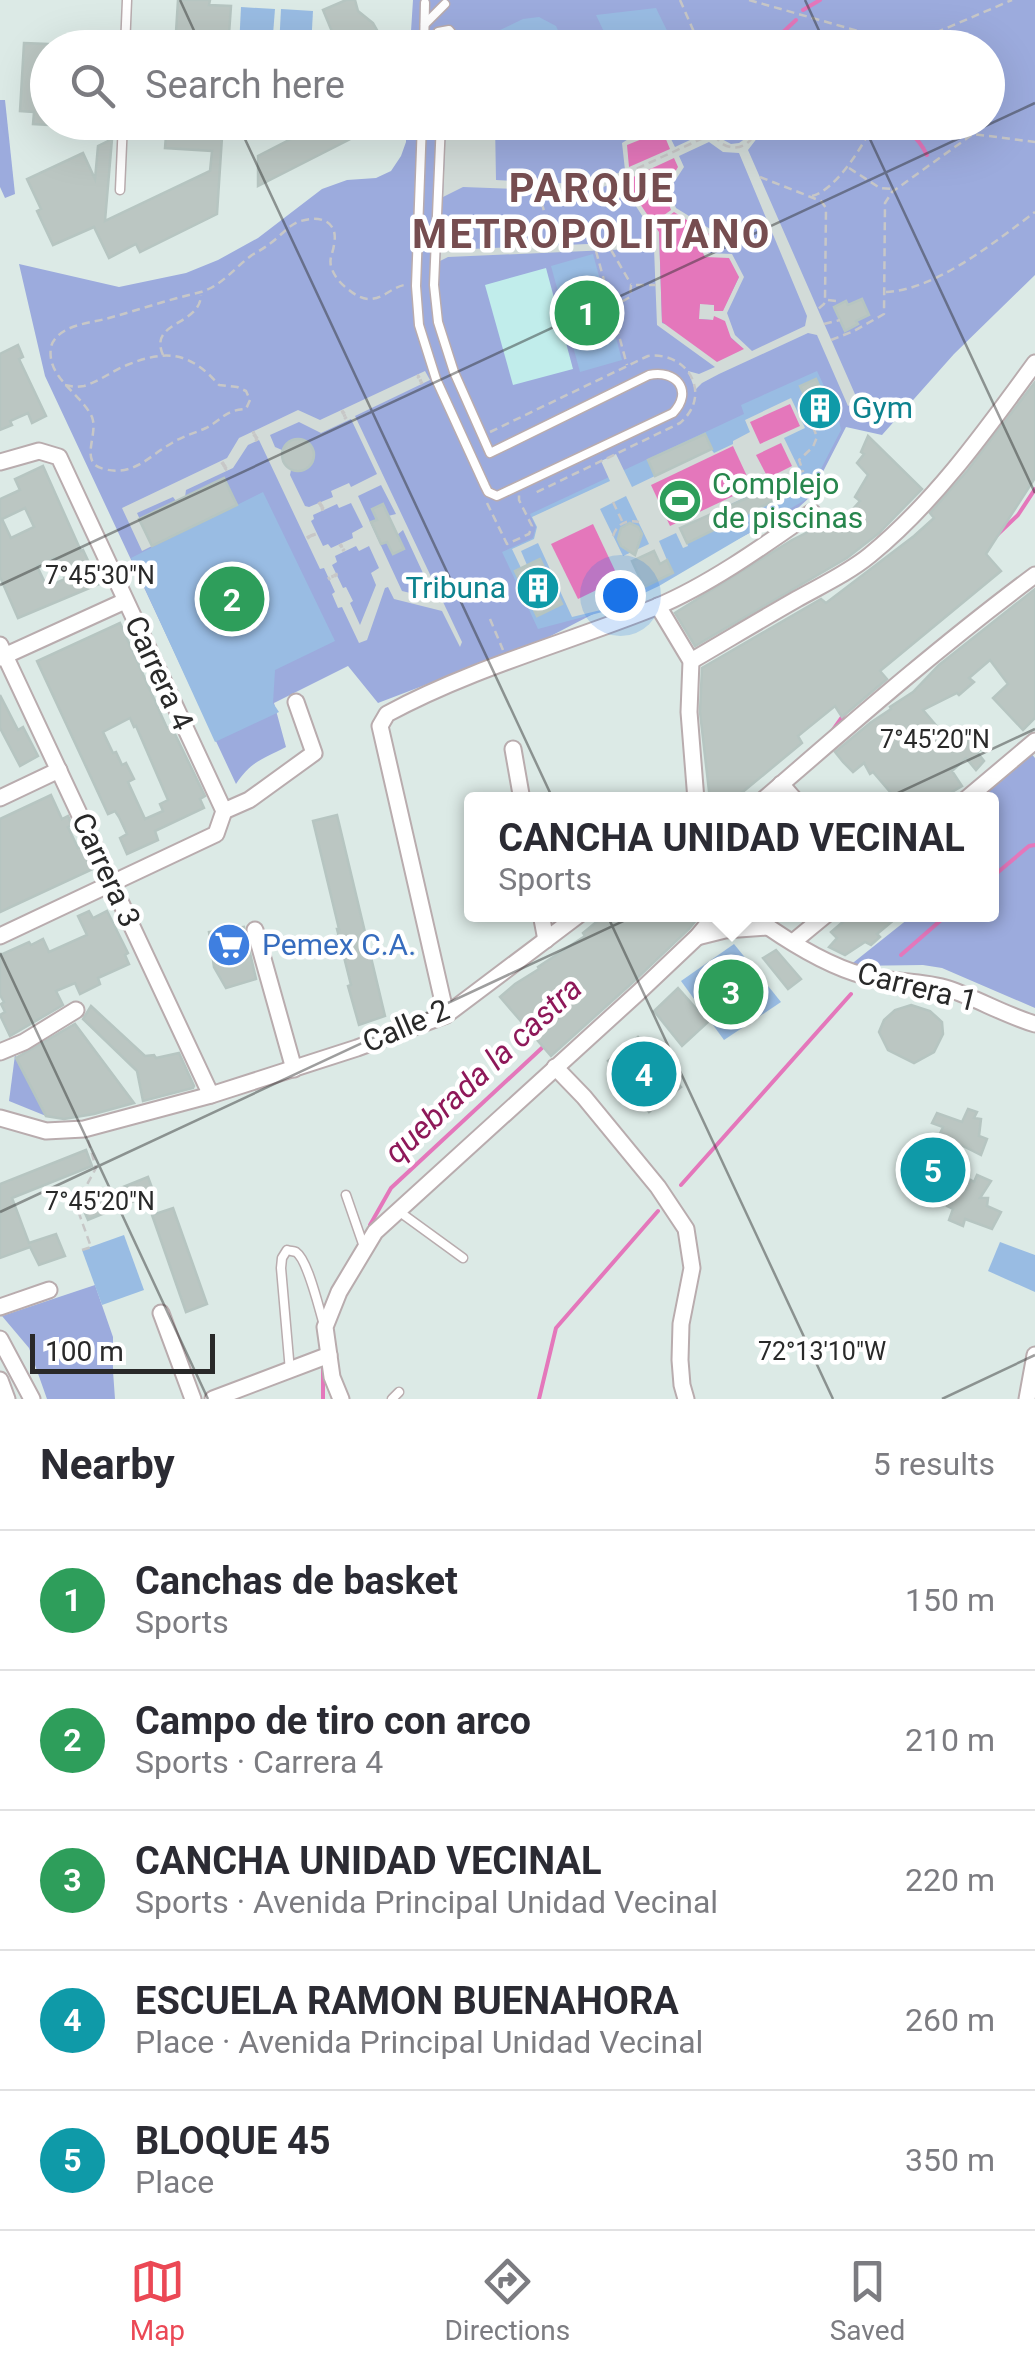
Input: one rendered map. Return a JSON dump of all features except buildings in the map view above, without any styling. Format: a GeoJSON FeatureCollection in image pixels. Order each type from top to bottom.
{"type":"FeatureCollection","features":[{"type":"Feature","properties":{"kind":"street"},"geometry":{"type":"LineString","coordinates":[[692,661],[869,556],[951,472],[1035,363]]}},
{"type":"Feature","properties":{"kind":"street","name":"Carrera 4"},"geometry":{"type":"LineString","coordinates":[[0,462],[39,452],[59,458],[224,811]]}},
{"type":"Feature","properties":{"kind":"street"},"geometry":{"type":"LineString","coordinates":[[446,1015],[380,726],[387,714],[508,661],[658,606],[734,564],[812,512]]}},
{"type":"Feature","properties":{"kind":"street"},"geometry":{"type":"LineString","coordinates":[[772,792],[863,713],[1035,575]]}},
{"type":"Feature","properties":{"kind":"street"},"geometry":{"type":"LineString","coordinates":[[2,653],[126,600]]}},
{"type":"Feature","properties":{"kind":"street"},"geometry":{"type":"LineString","coordinates":[[658,606],[692,661],[688,712],[695,792]]}},
{"type":"Feature","properties":{"kind":"street","name":"Carrera 3"},"geometry":{"type":"LineString","coordinates":[[2,653],[211,1095]]}},
{"type":"Feature","properties":{"kind":"street"},"geometry":{"type":"LineString","coordinates":[[0,936],[216,834],[224,811],[249,800],[314,753],[296,702]]}},
{"type":"Feature","properties":{"kind":"street"},"geometry":{"type":"LineString","coordinates":[[974,792],[1035,741]]}},
{"type":"Feature","properties":{"kind":"street"},"geometry":{"type":"LineString","coordinates":[[513,749],[521,792]]}},
{"type":"Feature","properties":{"kind":"street"},"geometry":{"type":"LineString","coordinates":[[0,798],[59,770]]}},
{"type":"Feature","properties":{"kind":"street"},"geometry":{"type":"LineString","coordinates":[[781,784],[788,792]]}},
{"type":"Feature","properties":{"kind":"street"},"geometry":{"type":"LineString","coordinates":[[543,922],[546,940]]}},
{"type":"Feature","properties":{"kind":"street","name":"Calle 2"},"geometry":{"type":"LineString","coordinates":[[0,1118],[46,1131],[84,1129],[294,1069],[446,1015],[570,922]]}},
{"type":"Feature","properties":{"kind":"street"},"geometry":{"type":"LineString","coordinates":[[341,1399],[332,1377],[325,1328],[339,1292],[375,1232],[698,937],[710,922]]}},
{"type":"Feature","properties":{"kind":"street","name":"Carrera 1"},"geometry":{"type":"LineString","coordinates":[[761,922],[818,956],[866,977],[946,988],[1035,1024]]}},
{"type":"Feature","properties":{"kind":"street"},"geometry":{"type":"LineString","coordinates":[[792,942],[816,922]]}},
{"type":"Feature","properties":{"kind":"street"},"geometry":{"type":"LineString","coordinates":[[698,937],[725,930],[768,927]]}},
{"type":"Feature","properties":{"kind":"street"},"geometry":{"type":"LineString","coordinates":[[255,930],[294,1069]]}},
{"type":"Feature","properties":{"kind":"street"},"geometry":{"type":"LineString","coordinates":[[0,1052],[76,1010]]}},
{"type":"Feature","properties":{"kind":"street"},"geometry":{"type":"LineString","coordinates":[[555,1067],[658,1188],[686,1229],[692,1268],[681,1324],[681,1373],[686,1399]]}},
{"type":"Feature","properties":{"kind":"street"},"geometry":{"type":"LineString","coordinates":[[0,1308],[50,1290]]}},
{"type":"Feature","properties":{"kind":"street"},"geometry":{"type":"LineString","coordinates":[[162,1313],[193,1399]]}},
{"type":"Feature","properties":{"kind":"street"},"geometry":{"type":"LineString","coordinates":[[0,1340],[32,1399]]}},
{"type":"Feature","properties":{"kind":"street"},"geometry":{"type":"LineString","coordinates":[[213,1399],[328,1355]]}},
{"type":"Feature","properties":{"kind":"street"},"geometry":{"type":"LineString","coordinates":[[1027,1399],[1035,1355]]}},
{"type":"Feature","properties":{"kind":"street"},"geometry":{"type":"LineString","coordinates":[[0,1380],[7,1399]]}},
{"type":"Feature","properties":{"kind":"lane"},"geometry":{"type":"LineString","coordinates":[[126,30],[127,0]]}},
{"type":"Feature","properties":{"kind":"lane"},"geometry":{"type":"LineString","coordinates":[[425,3],[425,30]]}},
{"type":"Feature","properties":{"kind":"lane"},"geometry":{"type":"LineString","coordinates":[[425,24],[444,4]]}},
{"type":"Feature","properties":{"kind":"lane"},"geometry":{"type":"LineString","coordinates":[[120,190],[122,140]]}},
{"type":"Feature","properties":{"kind":"lane"},"geometry":{"type":"LineString","coordinates":[[421,140],[416,286],[420,326],[432,369],[476,467],[488,492],[497,496],[673,413],[682,394],[671,376],[649,376],[490,452],[454,372],[438,322],[434,285],[440,140]]}},
{"type":"Feature","properties":{"kind":"lane"},"geometry":{"type":"LineString","coordinates":[[346,1195],[364,1247]]}},
{"type":"Feature","properties":{"kind":"lane"},"geometry":{"type":"LineString","coordinates":[[396,1210],[462,1258]]}},
{"type":"Feature","properties":{"kind":"lane"},"geometry":{"type":"LineString","coordinates":[[290,1371],[281,1268],[288,1250],[300,1255],[325,1328]]}},
{"type":"Feature","properties":{"kind":"path"},"geometry":{"type":"LineString","coordinates":[[680,0],[693,30]]}},
{"type":"Feature","properties":{"kind":"path"},"geometry":{"type":"LineString","coordinates":[[749,0],[851,30]]}},
{"type":"Feature","properties":{"kind":"path"},"geometry":{"type":"LineString","coordinates":[[942,30],[1012,0]]}},
{"type":"Feature","properties":{"kind":"path"},"geometry":{"type":"LineString","coordinates":[[1005,138],[1035,142]]}},
{"type":"Feature","properties":{"kind":"path"},"geometry":{"type":"LineString","coordinates":[[626,174],[699,140]]}},
{"type":"Feature","properties":{"kind":"path"},"geometry":{"type":"LineString","coordinates":[[718,140],[725,146],[743,149],[751,140]]}},
{"type":"Feature","properties":{"kind":"path"},"geometry":{"type":"LineString","coordinates":[[808,196],[822,193],[865,140]]}},
{"type":"Feature","properties":{"kind":"path"},"geometry":{"type":"LineString","coordinates":[[831,340],[882,317],[885,310],[887,196],[965,140]]}},
{"type":"Feature","properties":{"kind":"path"},"geometry":{"type":"LineString","coordinates":[[848,164],[850,170]]}},
{"type":"Feature","properties":{"kind":"path"},"geometry":{"type":"LineString","coordinates":[[842,171],[850,170],[880,188],[896,189]]}},
{"type":"Feature","properties":{"kind":"path"},"geometry":{"type":"LineString","coordinates":[[760,178],[824,204]]}},
{"type":"Feature","properties":{"kind":"path"},"geometry":{"type":"LineString","coordinates":[[880,188],[885,203]]}},
{"type":"Feature","properties":{"kind":"path"},"geometry":{"type":"LineString","coordinates":[[538,190],[554,246]]}},
{"type":"Feature","properties":{"kind":"path"},"geometry":{"type":"LineString","coordinates":[[817,310],[825,300],[826,211],[822,193]]}},
{"type":"Feature","properties":{"kind":"path"},"geometry":{"type":"LineString","coordinates":[[884,292],[904,289],[954,268],[1035,212]]}},
{"type":"Feature","properties":{"kind":"path"},"geometry":{"type":"LineString","coordinates":[[65,385],[94,383],[144,358],[163,356],[192,360],[219,385],[246,392],[250,400],[246,409],[228,412],[206,428],[166,446],[146,463],[127,469],[110,470],[92,463],[92,418],[65,385],[52,357],[54,339],[61,332],[218,284],[289,227],[317,218],[333,227],[330,264],[338,280],[351,292],[372,299],[401,285],[408,288]]}},
{"type":"Feature","properties":{"kind":"path"},"geometry":{"type":"LineString","coordinates":[[611,250],[632,285],[630,297],[611,308]]}},
{"type":"Feature","properties":{"kind":"path"},"geometry":{"type":"LineString","coordinates":[[596,251],[627,366]]}},
{"type":"Feature","properties":{"kind":"path"},"geometry":{"type":"LineString","coordinates":[[632,285],[656,285]]}},
{"type":"Feature","properties":{"kind":"path"},"geometry":{"type":"LineString","coordinates":[[163,356],[158,346],[160,337],[199,306],[200,292]]}},
{"type":"Feature","properties":{"kind":"path"},"geometry":{"type":"LineString","coordinates":[[825,300],[840,304]]}},
{"type":"Feature","properties":{"kind":"path"},"geometry":{"type":"LineString","coordinates":[[824,324],[840,320]]}},
{"type":"Feature","properties":{"kind":"path"},"geometry":{"type":"LineString","coordinates":[[842,336],[846,344]]}},
{"type":"Feature","properties":{"kind":"path"},"geometry":{"type":"LineString","coordinates":[[488,433],[653,355],[682,364],[695,390],[694,404],[680,423],[535,493],[530,489]]}},
{"type":"Feature","properties":{"kind":"path"},"geometry":{"type":"LineString","coordinates":[[796,473],[802,471],[799,460],[813,447],[817,437],[803,401],[806,399]]}},
{"type":"Feature","properties":{"kind":"path"},"geometry":{"type":"LineString","coordinates":[[488,503],[508,544],[529,534],[532,526],[518,498],[522,491]]}},
{"type":"Feature","properties":{"kind":"path"},"geometry":{"type":"LineString","coordinates":[[613,502],[620,525]]}},
{"type":"Feature","properties":{"kind":"path"},"geometry":{"type":"LineString","coordinates":[[613,536],[620,525],[638,522]]}},
{"type":"Feature","properties":{"kind":"path"},"geometry":{"type":"LineString","coordinates":[[490,618],[508,661]]}},
{"type":"Feature","properties":{"kind":"path"},"geometry":{"type":"LineString","coordinates":[[82,1250],[90,1246],[76,1205],[96,1168],[84,1129]]}},
{"type":"Feature","properties":{"kind":"shaded area"},"geometry":{"type":"Polygon","coordinates":[[[413,0],[1035,0],[1035,275],[954,354],[882,435],[846,427],[810,497],[798,508],[543,640],[378,703],[348,666],[274,703],[286,747],[252,765],[236,784],[45,376],[19,264],[119,287],[186,273],[258,238],[322,189],[391,171],[406,140],[1005,140],[1005,30],[411,30],[413,0]]]}},
{"type":"Feature","properties":{"kind":"shaded area"},"geometry":{"type":"Polygon","coordinates":[[[241,7],[275,9],[273,30],[240,30],[241,7]]]}},
{"type":"Feature","properties":{"kind":"shaded area"},"geometry":{"type":"Polygon","coordinates":[[[656,8],[667,30],[603,30],[596,15],[656,8]]]}},
{"type":"Feature","properties":{"kind":"shaded area"},"geometry":{"type":"Polygon","coordinates":[[[281,9],[313,11],[312,30],[280,30],[281,9]]]}},
{"type":"Feature","properties":{"kind":"shaded area"},"geometry":{"type":"Polygon","coordinates":[[[539,17],[558,30],[500,30],[523,19],[539,17]]]}},
{"type":"Feature","properties":{"kind":"shaded area"},"geometry":{"type":"Polygon","coordinates":[[[0,100],[5,100],[15,194],[5,198],[0,187],[0,100]]]}},
{"type":"Feature","properties":{"kind":"shaded area"},"geometry":{"type":"Polygon","coordinates":[[[445,140],[495,140],[496,180],[577,184],[625,170],[622,143],[627,140],[672,140],[675,147],[690,140],[724,140],[731,144],[756,140],[748,150],[858,401],[848,406],[817,335],[808,333],[719,374],[695,390],[688,371],[699,374],[715,367],[657,325],[654,248],[448,257],[440,261],[441,246],[448,250],[655,241],[628,194],[626,179],[577,191],[463,187],[443,197],[445,140]],[[709,142],[679,156],[684,167],[669,190],[676,208],[715,232],[706,249],[708,253],[732,254],[744,277],[727,313],[735,335],[752,351],[805,326],[807,316],[739,153],[723,152],[709,142]],[[659,232],[662,323],[743,349],[713,320],[698,319],[700,303],[723,310],[739,277],[705,258],[701,250],[659,232]]]}},
{"type":"Feature","properties":{"kind":"shaded area"},"geometry":{"type":"Polygon","coordinates":[[[640,140],[666,140],[670,149],[629,167],[627,145],[640,140]]]}},
{"type":"Feature","properties":{"kind":"shaded area"},"geometry":{"type":"Polygon","coordinates":[[[674,158],[678,167],[664,190],[671,210],[653,223],[632,192],[631,178],[674,158]]]}},
{"type":"Feature","properties":{"kind":"shaded area"},"geometry":{"type":"Polygon","coordinates":[[[674,212],[709,234],[701,249],[705,257],[729,258],[739,277],[723,311],[714,311],[714,305],[700,304],[699,319],[713,320],[714,316],[725,321],[731,338],[744,349],[717,362],[662,322],[659,232],[655,226],[674,212]]]}},
{"type":"Feature","properties":{"kind":"shaded area"},"geometry":{"type":"Polygon","coordinates":[[[593,254],[622,360],[580,372],[551,266],[593,254]]]}},
{"type":"Feature","properties":{"kind":"shaded area"},"geometry":{"type":"Polygon","coordinates":[[[425,371],[430,380],[355,416],[462,642],[460,647],[442,611],[394,599],[388,587],[367,640],[359,643],[342,607],[338,608],[324,568],[320,569],[259,440],[248,445],[233,468],[186,490],[185,497],[198,524],[190,528],[173,497],[137,513],[152,546],[142,551],[122,508],[227,458],[239,438],[298,410],[320,420],[425,371]],[[351,419],[321,433],[299,422],[270,435],[275,447],[282,450],[282,461],[291,470],[305,506],[309,507],[333,497],[331,491],[349,483],[351,487],[377,474],[351,419]],[[381,485],[358,496],[402,591],[435,599],[403,530],[397,535],[388,516],[396,514],[381,485]],[[351,503],[339,508],[337,504],[313,515],[311,521],[323,546],[328,544],[331,548],[353,538],[352,533],[363,527],[351,503]],[[356,546],[335,556],[337,562],[332,565],[353,601],[350,603],[360,625],[376,585],[371,573],[379,568],[369,546],[359,551],[356,546]]]}},
{"type":"Feature","properties":{"kind":"shaded area","name":"Complejo de piscinas"},"geometry":{"type":"Polygon","coordinates":[[[817,371],[841,430],[805,500],[659,586],[606,611],[538,629],[502,552],[533,538],[536,527],[530,514],[744,414],[741,405],[817,371]]]}},
{"type":"Feature","properties":{"kind":"shaded area"},"geometry":{"type":"Polygon","coordinates":[[[791,398],[805,428],[784,438],[800,471],[681,528],[688,546],[683,548],[676,533],[659,541],[667,560],[660,564],[653,551],[632,561],[643,592],[605,609],[572,617],[538,543],[521,551],[527,565],[521,568],[512,549],[534,539],[537,527],[532,517],[610,481],[601,461],[616,454],[632,487],[711,449],[714,453],[733,444],[750,432],[745,420],[791,398]],[[626,496],[600,509],[623,556],[649,544],[626,496]]]}},
{"type":"Feature","properties":{"kind":"shaded area"},"geometry":{"type":"Polygon","coordinates":[[[790,404],[800,426],[760,444],[750,422],[790,404]]]}},
{"type":"Feature","properties":{"kind":"shaded area"},"geometry":{"type":"Polygon","coordinates":[[[781,443],[792,466],[768,478],[756,455],[781,443]]]}},
{"type":"Feature","properties":{"kind":"shaded area"},"geometry":{"type":"Polygon","coordinates":[[[733,446],[752,487],[670,526],[651,485],[733,446]]]}},
{"type":"Feature","properties":{"kind":"shaded area"},"geometry":{"type":"Polygon","coordinates":[[[263,492],[335,641],[275,670],[273,703],[279,712],[215,742],[131,558],[263,492]]]}},
{"type":"Feature","properties":{"kind":"shaded area"},"geometry":{"type":"Polygon","coordinates":[[[593,524],[619,579],[578,599],[551,544],[593,524]]]}},
{"type":"Feature","properties":{"kind":"shaded area"},"geometry":{"type":"Polygon","coordinates":[[[1029,751],[1035,758],[1035,1008],[942,968],[849,966],[904,922],[999,922],[999,792],[980,792],[1029,751]]]}},
{"type":"Feature","properties":{"kind":"shaded area"},"geometry":{"type":"Polygon","coordinates":[[[734,944],[781,1002],[724,1040],[681,981],[734,944]]]}},
{"type":"Feature","properties":{"kind":"shaded area"},"geometry":{"type":"Polygon","coordinates":[[[15,1055],[46,1116],[9,1101],[15,1055]]]}},
{"type":"Feature","properties":{"kind":"shaded area"},"geometry":{"type":"Polygon","coordinates":[[[124,1235],[144,1290],[102,1305],[82,1250],[124,1235]]]}},
{"type":"Feature","properties":{"kind":"shaded area"},"geometry":{"type":"Polygon","coordinates":[[[1000,1242],[1035,1255],[1035,1292],[988,1271],[1000,1242]]]}},
{"type":"Feature","properties":{"kind":"shaded area"},"geometry":{"type":"Polygon","coordinates":[[[95,1285],[113,1337],[115,1399],[47,1399],[29,1348],[2,1316],[95,1285]]]}},
{"type":"Feature","properties":{"kind":"sand"},"geometry":{"type":"Polygon","coordinates":[[[546,268],[573,369],[513,385],[485,285],[546,268]]]}},
{"type":"Feature","properties":{"kind":"waterway"},"geometry":{"type":"LineString","coordinates":[[803,10],[820,0]]}},
{"type":"Feature","properties":{"kind":"waterway"},"geometry":{"type":"LineString","coordinates":[[785,30],[796,20]]}},
{"type":"Feature","properties":{"kind":"waterway"},"geometry":{"type":"LineString","coordinates":[[917,140],[927,155]]}},
{"type":"Feature","properties":{"kind":"waterway","name":"quebrada la castra"},"geometry":{"type":"LineString","coordinates":[[997,535],[1018,515],[1035,489]]}},
{"type":"Feature","properties":{"kind":"waterway","name":"quebrada la castra"},"geometry":{"type":"LineString","coordinates":[[830,734],[845,713]]}},
{"type":"Feature","properties":{"kind":"waterway"},"geometry":{"type":"LineString","coordinates":[[999,871],[1035,845]]}},
{"type":"Feature","properties":{"kind":"waterway"},"geometry":{"type":"LineString","coordinates":[[901,955],[939,922]]}},
{"type":"Feature","properties":{"kind":"waterway"},"geometry":{"type":"LineString","coordinates":[[681,1185],[851,994]]}},
{"type":"Feature","properties":{"kind":"waterway","name":"quebrada la castra"},"geometry":{"type":"LineString","coordinates":[[370,1225],[391,1188],[544,1046]]}},
{"type":"Feature","properties":{"kind":"waterway"},"geometry":{"type":"LineString","coordinates":[[539,1399],[556,1328],[658,1211]]}},
{"type":"Feature","properties":{"kind":"waterway","name":"quebrada la castra"},"geometry":{"type":"LineString","coordinates":[[323,1364],[323,1399]]}},
{"type":"Feature","properties":{"kind":"place","name":"Canchas de basket"},"geometry":{"type":"Point","coordinates":[587,313]}},
{"type":"Feature","properties":{"kind":"place","name":"Gym"},"geometry":{"type":"Point","coordinates":[820,408]}},
{"type":"Feature","properties":{"kind":"place","name":"Complejo de piscinas"},"geometry":{"type":"Point","coordinates":[680,501]}},
{"type":"Feature","properties":{"kind":"place","name":"Tribuna"},"geometry":{"type":"Point","coordinates":[538,588]}},
{"type":"Feature","properties":{"kind":"place","name":"Campo de tiro con arco"},"geometry":{"type":"Point","coordinates":[232,599]}},
{"type":"Feature","properties":{"kind":"place","name":"Pemex C.A."},"geometry":{"type":"Point","coordinates":[229,945]}},
{"type":"Feature","properties":{"kind":"place","name":"CANCHA UNIDAD VECINAL"},"geometry":{"type":"Point","coordinates":[731,992]}},
{"type":"Feature","properties":{"kind":"place","name":"ESCUELA RAMON BUENAHORA"},"geometry":{"type":"Point","coordinates":[644,1074]}},
{"type":"Feature","properties":{"kind":"place","name":"BLOQUE 45"},"geometry":{"type":"Point","coordinates":[933,1170]}},
{"type":"Feature","properties":{"kind":"district","name":"PARQUE METROPOLITANO"},"geometry":{"type":"Point","coordinates":[592,211]}}]}
